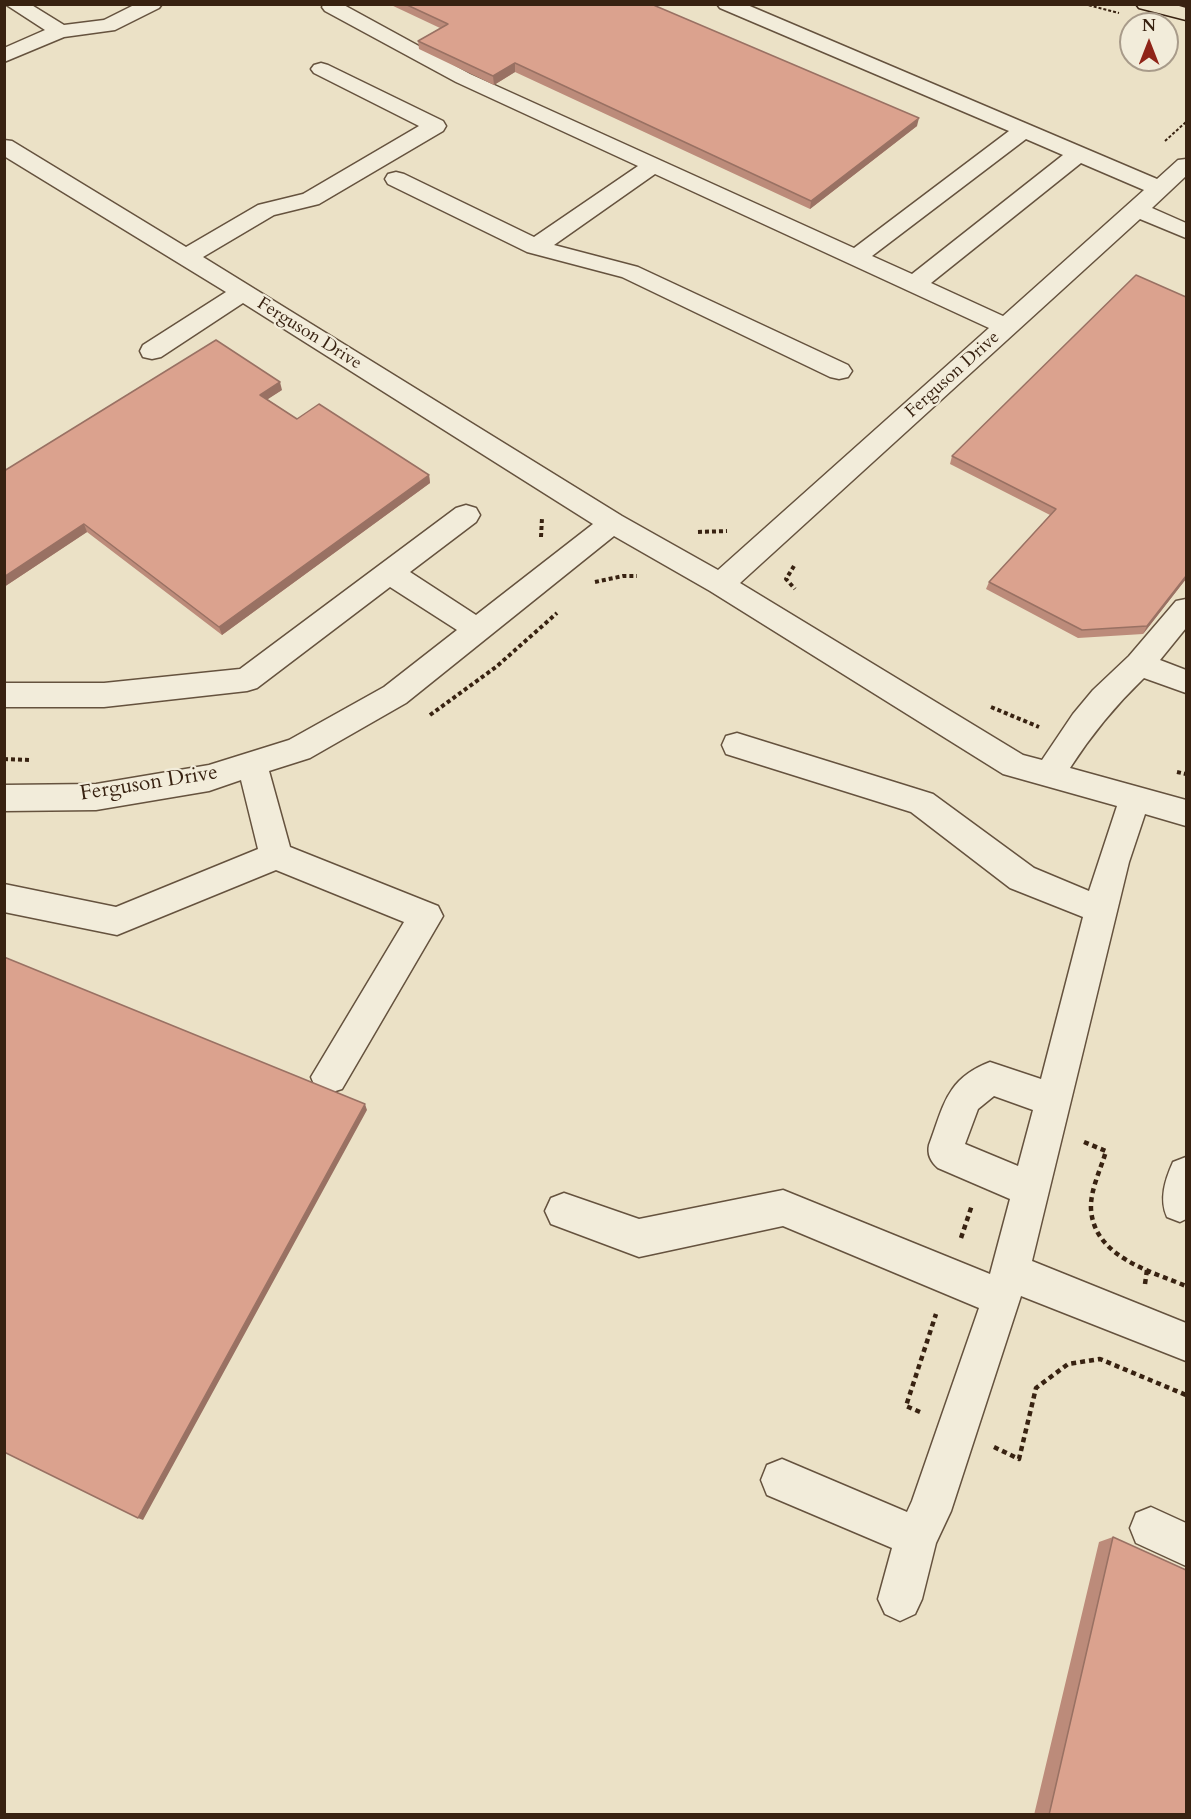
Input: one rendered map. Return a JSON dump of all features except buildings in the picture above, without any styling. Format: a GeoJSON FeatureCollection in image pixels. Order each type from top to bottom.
{"type":"FeatureCollection","features":[{"type":"Feature","properties":{"kind":"main road"},"geometry":{"type":"LineString","coordinates":[[1146,4],[1186,14]]}},
{"type":"Feature","properties":{"kind":"street"},"geometry":{"type":"LineString","coordinates":[[15,4],[60,31]]}},
{"type":"Feature","properties":{"kind":"street"},"geometry":{"type":"LineString","coordinates":[[4,56],[60,31],[108,26],[152,4]]}},
{"type":"Feature","properties":{"kind":"street"},"geometry":{"type":"LineString","coordinates":[[336,4],[332,7],[463,78],[1007,327]]}},
{"type":"Feature","properties":{"kind":"street"},"geometry":{"type":"LineString","coordinates":[[727,4],[1160,189]]}},
{"type":"Feature","properties":{"kind":"street"},"geometry":{"type":"LineString","coordinates":[[186,257],[266,210],[311,199],[435,126],[321,69]]}},
{"type":"Feature","properties":{"kind":"street"},"geometry":{"type":"LineString","coordinates":[[855,258],[1024,130]]}},
{"type":"Feature","properties":{"kind":"street","name":"Ferguson Drive"},"geometry":{"type":"LineString","coordinates":[[4,147],[243,292],[612,523],[720,584],[1014,765],[1186,813]]}},
{"type":"Feature","properties":{"kind":"street"},"geometry":{"type":"LineString","coordinates":[[913,285],[1078,154]]}},
{"type":"Feature","properties":{"kind":"street","name":"Ferguson Drive"},"geometry":{"type":"LineString","coordinates":[[720,584],[1186,165]]}},
{"type":"Feature","properties":{"kind":"street"},"geometry":{"type":"LineString","coordinates":[[535,247],[653,166]]}},
{"type":"Feature","properties":{"kind":"street"},"geometry":{"type":"LineString","coordinates":[[396,179],[535,247],[630,272],[839,371]]}},
{"type":"Feature","properties":{"kind":"street"},"geometry":{"type":"LineString","coordinates":[[1138,210],[1186,231]]}},
{"type":"Feature","properties":{"kind":"street"},"geometry":{"type":"LineString","coordinates":[[152,351],[243,292]]}},
{"type":"Feature","properties":{"kind":"street"},"geometry":{"type":"LineString","coordinates":[[4,695],[104,695],[247,680],[466,515]]}},
{"type":"Feature","properties":{"kind":"street","name":"Ferguson Drive"},"geometry":{"type":"LineString","coordinates":[[4,798],[96,797],[209,778],[299,749],[395,695],[612,523]]}},
{"type":"Feature","properties":{"kind":"street"},"geometry":{"type":"LineString","coordinates":[[390,573],[478,630]]}},
{"type":"Feature","properties":{"kind":"street"},"geometry":{"type":"LineString","coordinates":[[1048,775],[1104,698],[1139,663],[1186,609]]}},
{"type":"Feature","properties":{"kind":"street"},"geometry":{"type":"LineString","coordinates":[[1139,663],[1186,682]]}},
{"type":"Feature","properties":{"kind":"street"},"geometry":{"type":"LineString","coordinates":[[737,745],[922,803],[1022,878],[1101,910]]}},
{"type":"Feature","properties":{"kind":"street"},"geometry":{"type":"LineString","coordinates":[[252,764],[276,856]]}},
{"type":"Feature","properties":{"kind":"street"},"geometry":{"type":"LineString","coordinates":[[900,1599],[916,1537],[930,1511],[1006,1285],[1113,862],[1136,800]]}},
{"type":"Feature","properties":{"kind":"street"},"geometry":{"type":"LineString","coordinates":[[4,898],[117,921],[276,856],[426,916],[329,1077]]}},
{"type":"Feature","properties":{"kind":"street"},"geometry":{"type":"LineString","coordinates":[[1031,1190],[951,1156],[946,1152],[947,1145],[964,1098],[990,1078],[1052,1100]]}},
{"type":"Feature","properties":{"kind":"street"},"geometry":{"type":"LineString","coordinates":[[564,1210],[639,1238],[783,1208],[1006,1285],[1186,1342]]}},
{"type":"Feature","properties":{"kind":"street"},"geometry":{"type":"LineString","coordinates":[[782,1480],[916,1537]]}},
{"type":"Feature","properties":{"kind":"path"},"geometry":{"type":"LineString","coordinates":[[1127,175],[1186,122]]}},
{"type":"Feature","properties":{"kind":"path"},"geometry":{"type":"LineString","coordinates":[[538,511],[543,519],[541,538]]}},
{"type":"Feature","properties":{"kind":"path"},"geometry":{"type":"LineString","coordinates":[[695,531],[703,533],[727,531],[735,525]]}},
{"type":"Feature","properties":{"kind":"path"},"geometry":{"type":"LineString","coordinates":[[798,558],[786,579],[800,595]]}},
{"type":"Feature","properties":{"kind":"path"},"geometry":{"type":"LineString","coordinates":[[592,584],[599,579],[641,576]]}},
{"type":"Feature","properties":{"kind":"path"},"geometry":{"type":"LineString","coordinates":[[423,719],[461,695],[524,645],[561,608]]}},
{"type":"Feature","properties":{"kind":"path"},"geometry":{"type":"LineString","coordinates":[[984,703],[1072,741]]}},
{"type":"Feature","properties":{"kind":"path"},"geometry":{"type":"LineString","coordinates":[[4,759],[40,760]]}},
{"type":"Feature","properties":{"kind":"path"},"geometry":{"type":"LineString","coordinates":[[1175,772],[1186,774]]}}]}
